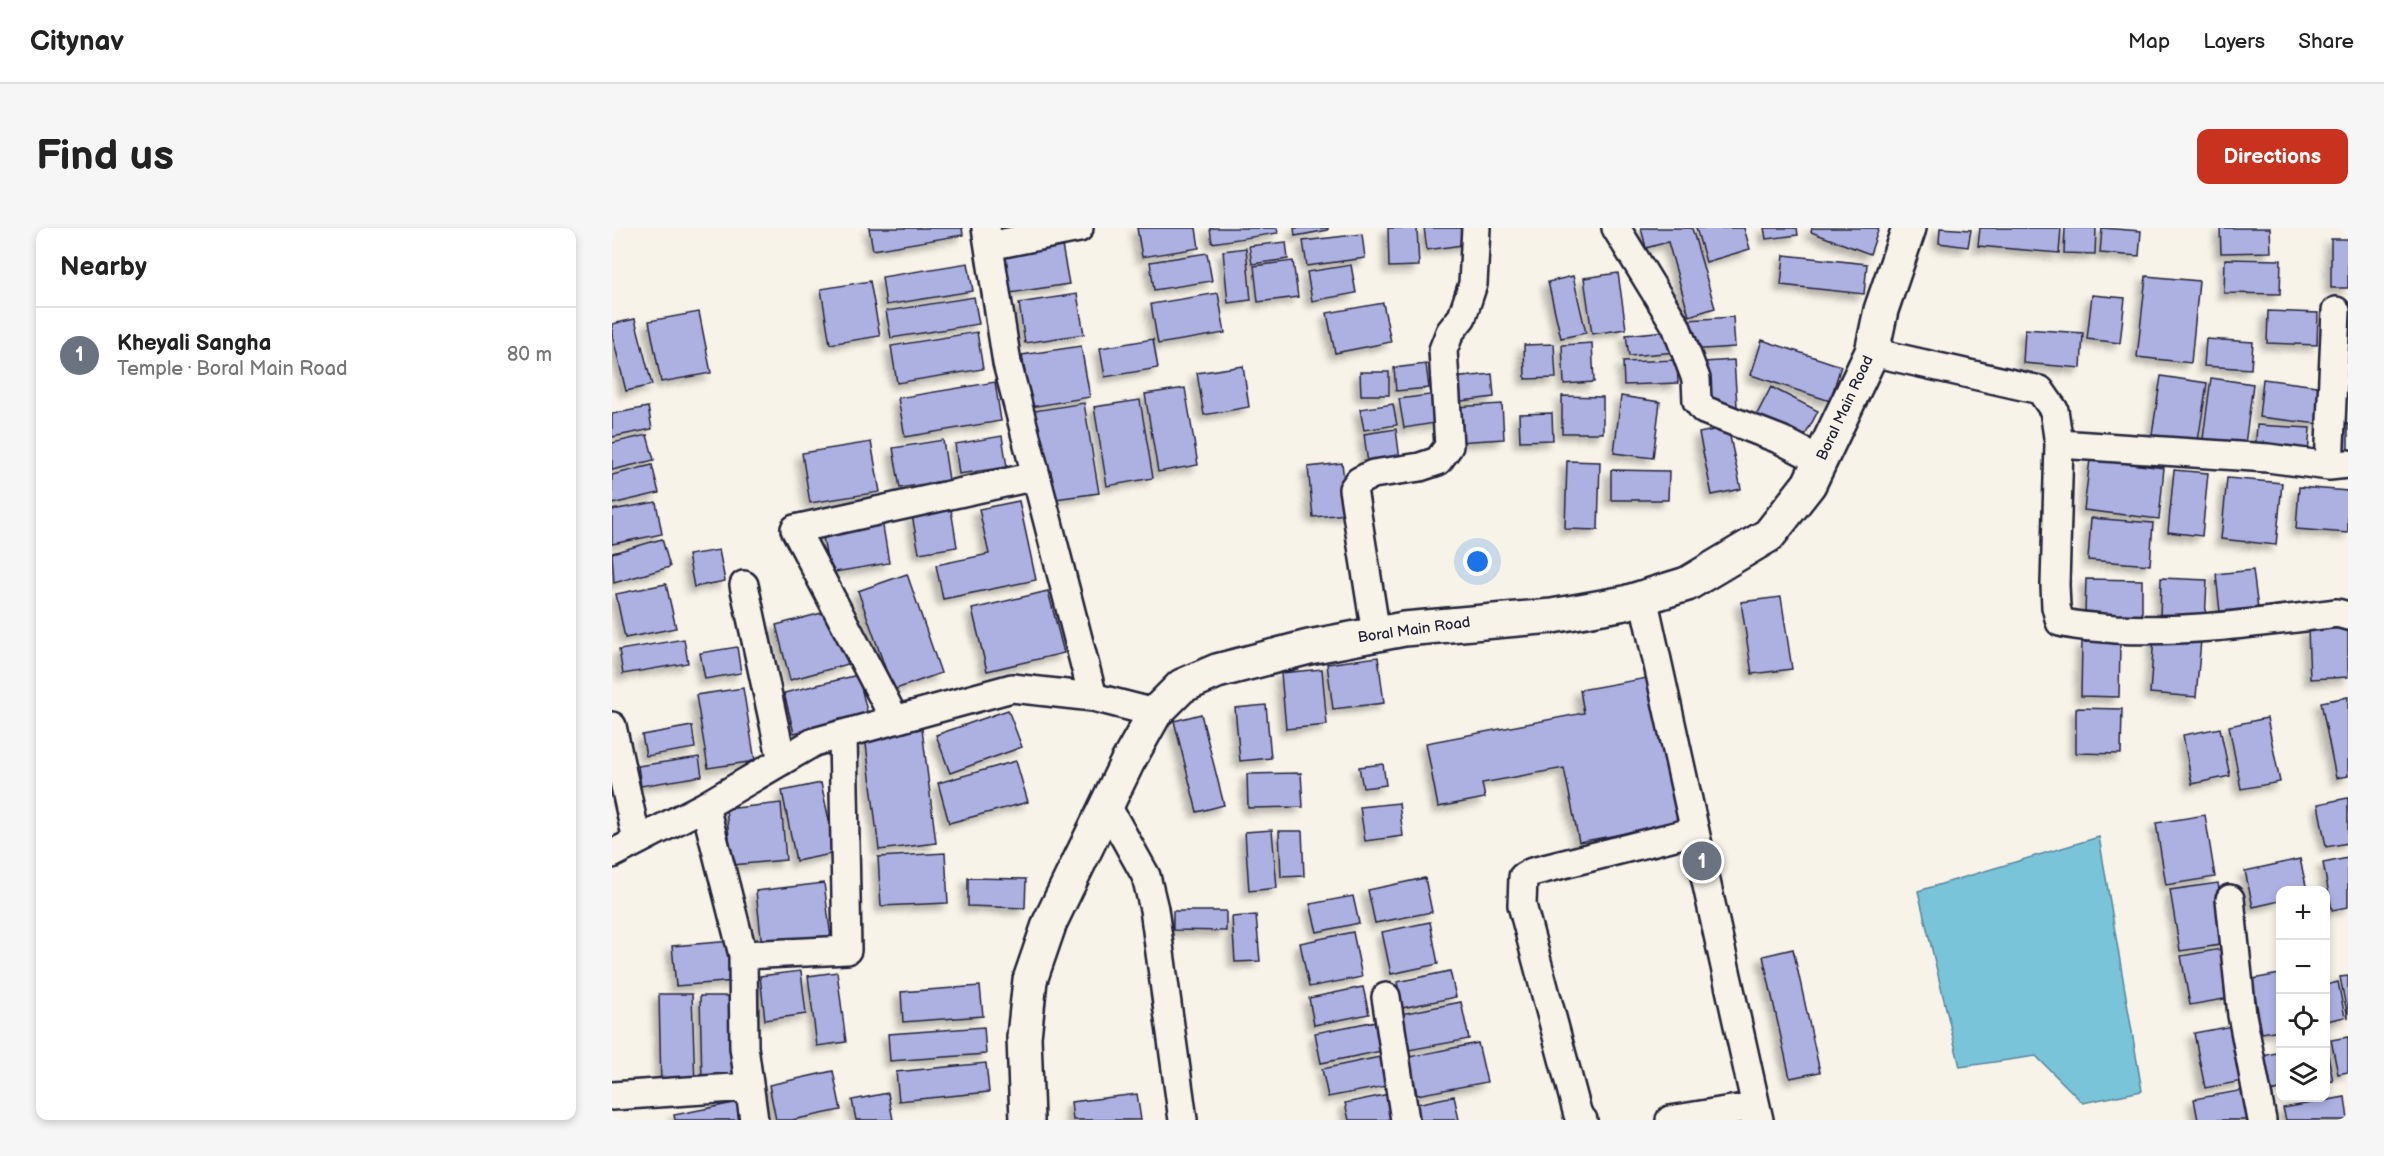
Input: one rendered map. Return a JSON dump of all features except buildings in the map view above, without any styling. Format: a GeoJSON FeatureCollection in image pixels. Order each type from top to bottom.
{"type":"FeatureCollection","features":[{"type":"Feature","properties":{"kind":"main road","name":"Boral Main Road"},"geometry":{"type":"LineString","coordinates":[[1027,1120],[1023,1037],[1030,980],[1050,922],[1155,713],[1182,686],[1217,671],[1309,647],[1376,634],[1470,622],[1552,616],[1626,603],[1687,584],[1769,535],[1809,484],[1872,352],[1881,310],[1909,228]]}},
{"type":"Feature","properties":{"kind":"street"},"geometry":{"type":"LineString","coordinates":[[1079,228],[988,237],[1007,363],[1093,696]]}},
{"type":"Feature","properties":{"kind":"street"},"geometry":{"type":"LineString","coordinates":[[1376,634],[1353,489],[1359,481],[1373,474],[1420,467],[1438,461],[1449,446],[1443,350],[1450,332],[1462,317],[1473,284],[1476,228]]}},
{"type":"Feature","properties":{"kind":"street"},"geometry":{"type":"LineString","coordinates":[[1616,228],[1676,326],[1696,379],[1697,401],[1704,410],[1781,440],[1821,461]]}},
{"type":"Feature","properties":{"kind":"street"},"geometry":{"type":"LineString","coordinates":[[2059,444],[2338,465],[2336,311]]}},
{"type":"Feature","properties":{"kind":"street"},"geometry":{"type":"LineString","coordinates":[[1872,352],[2040,390],[2054,410],[2059,444],[2055,585],[2056,607],[2060,622],[2073,626],[2142,630],[2251,624],[2337,613],[2348,616]]}},
{"type":"Feature","properties":{"kind":"street"},"geometry":{"type":"LineString","coordinates":[[895,720],[795,528],[1036,476]]}},
{"type":"Feature","properties":{"kind":"street"},"geometry":{"type":"LineString","coordinates":[[744,585],[782,761]]}},
{"type":"Feature","properties":{"kind":"street"},"geometry":{"type":"LineString","coordinates":[[1643,597],[1757,1113],[1671,1120]]}},
{"type":"Feature","properties":{"kind":"street"},"geometry":{"type":"LineString","coordinates":[[612,854],[705,806],[814,742],[1012,688],[1093,696],[1155,713]]}},
{"type":"Feature","properties":{"kind":"street"},"geometry":{"type":"LineString","coordinates":[[612,726],[637,841]]}},
{"type":"Feature","properties":{"kind":"street"},"geometry":{"type":"LineString","coordinates":[[743,955],[847,950],[843,734]]}},
{"type":"Feature","properties":{"kind":"street"},"geometry":{"type":"LineString","coordinates":[[705,806],[743,955],[744,1047],[754,1120]]}},
{"type":"Feature","properties":{"kind":"street"},"geometry":{"type":"LineString","coordinates":[[1107,806],[1146,876],[1154,909],[1183,1120]]}},
{"type":"Feature","properties":{"kind":"street"},"geometry":{"type":"LineString","coordinates":[[1583,1120],[1578,1114],[1522,905],[1523,877],[1532,872],[1695,831]]}},
{"type":"Feature","properties":{"kind":"street"},"geometry":{"type":"LineString","coordinates":[[2230,899],[2242,1015],[2262,1120]]}},
{"type":"Feature","properties":{"kind":"street"},"geometry":{"type":"LineString","coordinates":[[1386,997],[1405,1120]]}},
{"type":"Feature","properties":{"kind":"street"},"geometry":{"type":"LineString","coordinates":[[612,1096],[749,1088]]}},
{"type":"Feature","properties":{"kind":"water"},"geometry":{"type":"Polygon","coordinates":[[[2099,837],[2142,1091],[2083,1103],[2036,1056],[1960,1067],[1918,891],[2099,837]]]}},
{"type":"Feature","properties":{"kind":"place","name":"Kheyali Sangha"},"geometry":{"type":"Point","coordinates":[1702,861]}}]}
